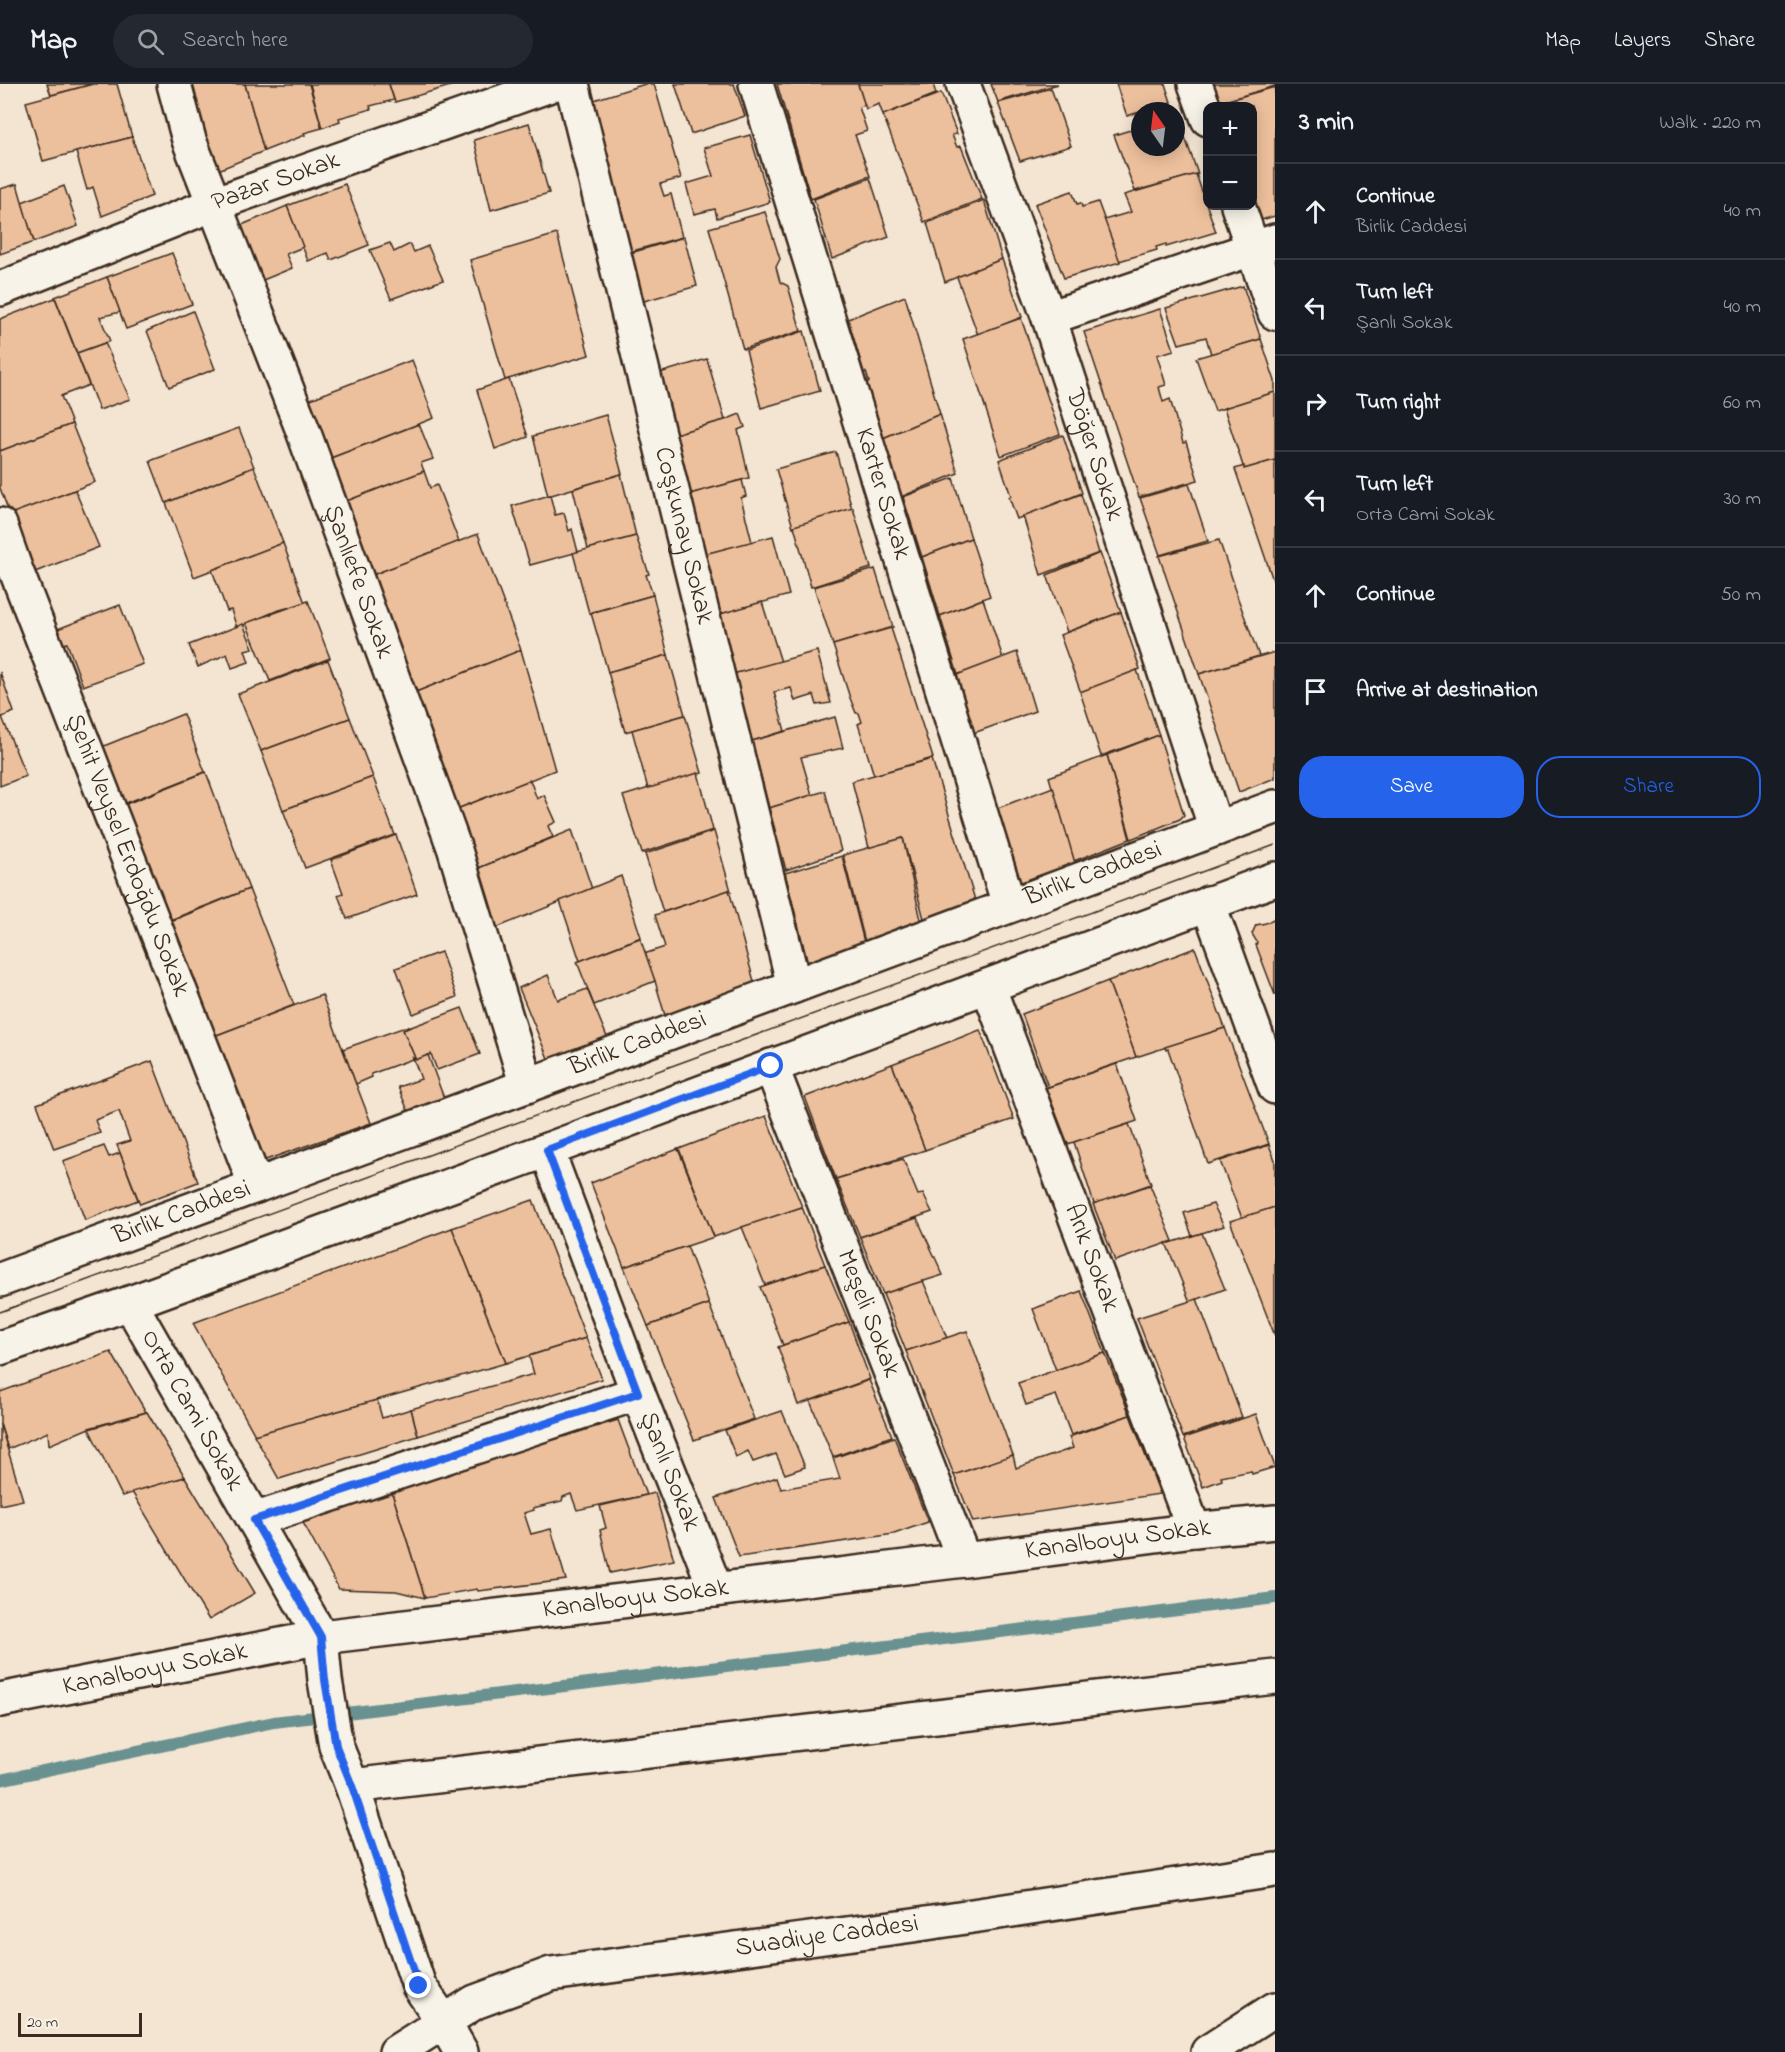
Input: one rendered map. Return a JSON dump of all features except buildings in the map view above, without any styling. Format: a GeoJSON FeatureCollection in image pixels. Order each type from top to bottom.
{"type":"FeatureCollection","features":[{"type":"Feature","properties":{"kind":"street","name":"Şanlıefe Sokak"},"geometry":{"type":"LineString","coordinates":[[174,84],[189,140],[302,428],[454,847],[527,1086]]}},
{"type":"Feature","properties":{"kind":"street","name":"Pazar Sokak"},"geometry":{"type":"LineString","coordinates":[[0,289],[214,204],[553,84]]}},
{"type":"Feature","properties":{"kind":"street","name":"Coşkunay Sokak"},"geometry":{"type":"LineString","coordinates":[[572,84],[794,986]]}},
{"type":"Feature","properties":{"kind":"street","name":"Karter Sokak"},"geometry":{"type":"LineString","coordinates":[[756,84],[1009,904]]}},
{"type":"Feature","properties":{"kind":"street","name":"Döğer Sokak"},"geometry":{"type":"LineString","coordinates":[[963,84],[1049,318],[1216,829]]}},
{"type":"Feature","properties":{"kind":"street"},"geometry":{"type":"LineString","coordinates":[[1195,84],[1203,106]]}},
{"type":"Feature","properties":{"kind":"street"},"geometry":{"type":"LineString","coordinates":[[1241,210],[1264,245],[1275,314]]}},
{"type":"Feature","properties":{"kind":"street"},"geometry":{"type":"LineString","coordinates":[[1049,318],[1264,245]]}},
{"type":"Feature","properties":{"kind":"street","name":"Şehit Veysel Erdoğdu Sokak"},"geometry":{"type":"LineString","coordinates":[[0,525],[256,1186]]}},
{"type":"Feature","properties":{"kind":"street","name":"Birlik Caddesi"},"geometry":{"type":"LineString","coordinates":[[0,1280],[1275,807]]}},
{"type":"Feature","properties":{"kind":"street"},"geometry":{"type":"LineString","coordinates":[[0,1348],[130,1303],[547,1150],[1275,879]]}},
{"type":"Feature","properties":{"kind":"street"},"geometry":{"type":"LineString","coordinates":[[1208,903],[1275,1087]]}},
{"type":"Feature","properties":{"kind":"street","name":"Arık Sokak"},"geometry":{"type":"LineString","coordinates":[[988,986],[1194,1530]]}},
{"type":"Feature","properties":{"kind":"street","name":"Meşeli Sokak"},"geometry":{"type":"LineString","coordinates":[[771,1066],[964,1560]]}},
{"type":"Feature","properties":{"kind":"street","name":"Şanlı Sokak"},"geometry":{"type":"LineString","coordinates":[[547,1150],[638,1393],[716,1590]]}},
{"type":"Feature","properties":{"kind":"street","name":"Orta Cami Sokak"},"geometry":{"type":"LineString","coordinates":[[130,1303],[321,1637],[325,1680],[336,1746],[352,1786],[419,1986],[461,2052]]}},
{"type":"Feature","properties":{"kind":"street"},"geometry":{"type":"LineString","coordinates":[[254,1520],[638,1393]]}},
{"type":"Feature","properties":{"kind":"street","name":"Kanalboyu Sokak"},"geometry":{"type":"LineString","coordinates":[[0,1700],[321,1637],[1275,1522]]}},
{"type":"Feature","properties":{"kind":"street"},"geometry":{"type":"LineString","coordinates":[[352,1786],[1275,1677]]}},
{"type":"Feature","properties":{"kind":"street","name":"Suadiye Caddesi"},"geometry":{"type":"LineString","coordinates":[[396,2052],[475,2002],[551,1974],[913,1925],[1275,1870]]}},
{"type":"Feature","properties":{"kind":"street"},"geometry":{"type":"LineString","coordinates":[[1208,2052],[1275,2009]]}},
{"type":"Feature","properties":{"kind":"waterway"},"geometry":{"type":"LineString","coordinates":[[0,1780],[274,1722],[1275,1598]]}},
{"type":"Feature","properties":{"kind":"tram line"},"geometry":{"type":"LineString","coordinates":[[0,1312],[1275,845]]}},
{"type":"Feature","properties":{"kind":"route"},"geometry":{"type":"LineString","coordinates":[[419,1986],[352,1786],[336,1746],[325,1680],[321,1637],[254,1520],[638,1393],[547,1150],[771,1066]]}}]}
